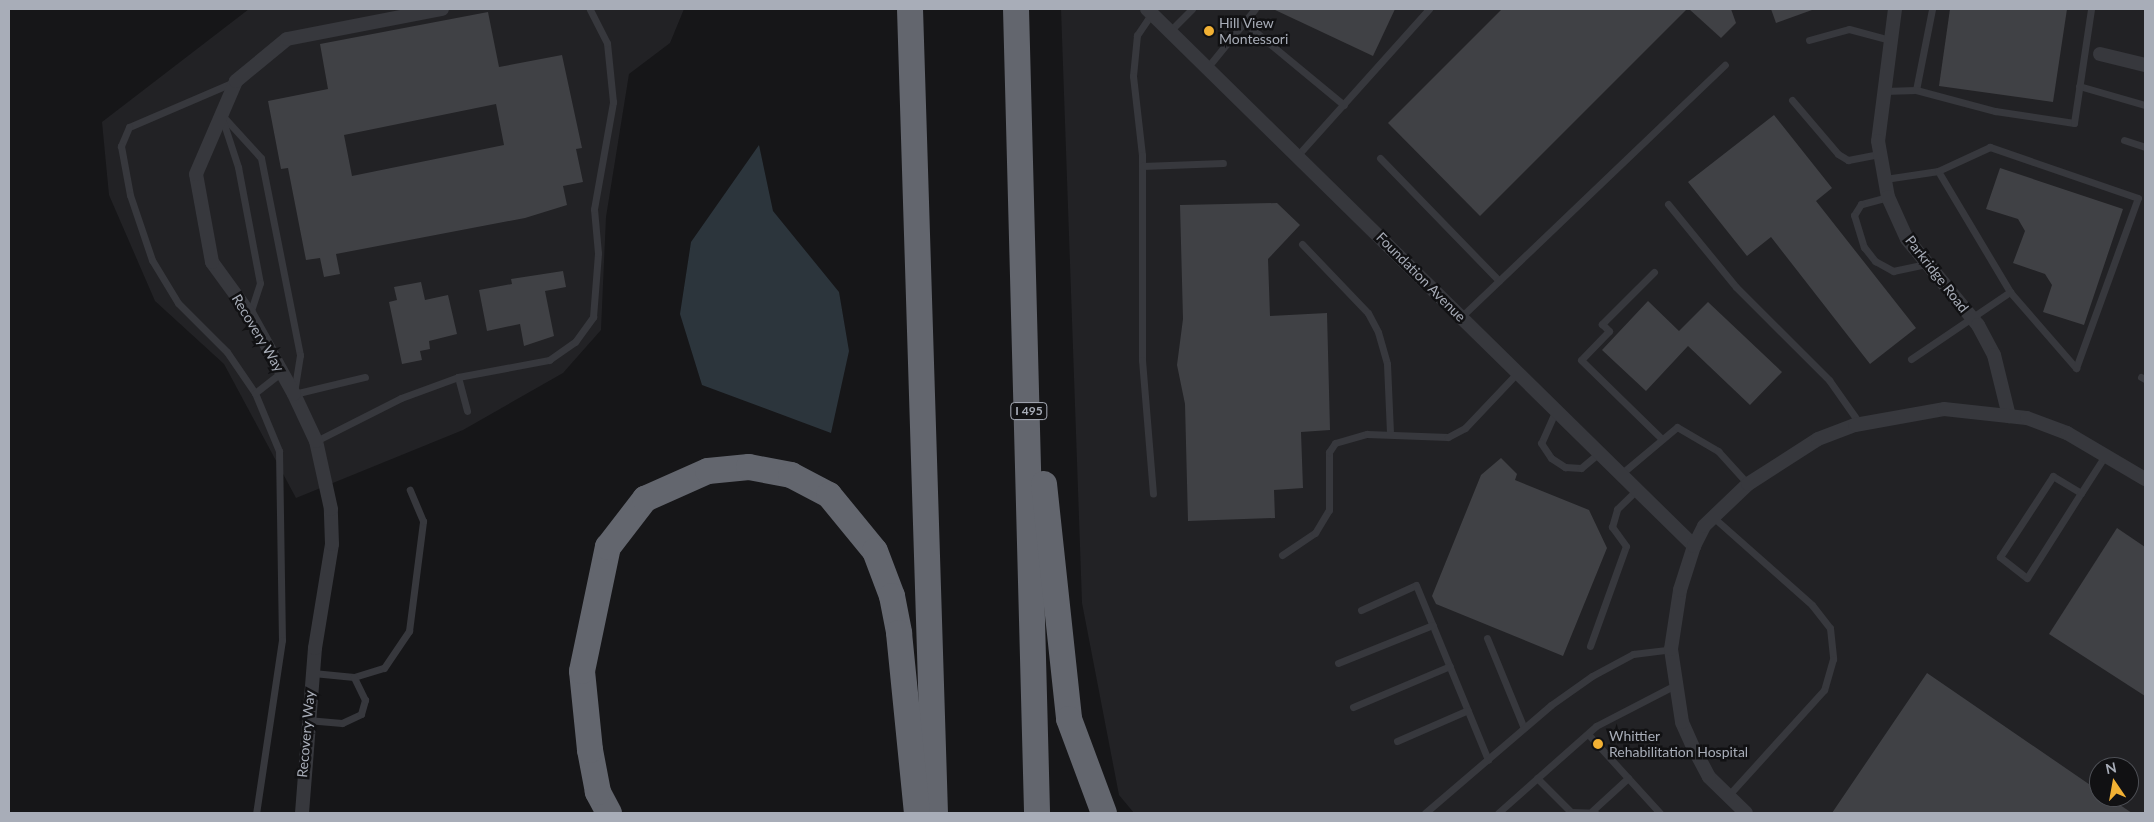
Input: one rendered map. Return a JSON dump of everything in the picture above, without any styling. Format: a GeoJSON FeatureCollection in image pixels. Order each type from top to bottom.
{"type":"FeatureCollection","features":[{"type":"Feature","properties":{"kind":"highway"},"geometry":{"type":"LineString","coordinates":[[910,9],[935,813]]}},
{"type":"Feature","properties":{"kind":"highway","name":"I 495"},"geometry":{"type":"LineString","coordinates":[[1016,9],[1030,393],[1029,584],[1037,813]]}},
{"type":"Feature","properties":{"kind":"highway"},"geometry":{"type":"LineString","coordinates":[[1030,393],[1047,499],[1069,719],[1104,813]]}},
{"type":"Feature","properties":{"kind":"highway"},"geometry":{"type":"LineString","coordinates":[[602,806],[584,716],[582,671],[608,548],[646,499],[708,470],[749,467],[791,475],[829,495],[875,551],[892,596],[899,633],[916,813]]}},
{"type":"Feature","properties":{"kind":"street","name":"Recovery Way"},"geometry":{"type":"LineString","coordinates":[[302,813],[307,720],[312,673],[332,544],[331,509],[316,441],[294,394],[250,314],[212,262],[196,174],[236,81],[287,39],[442,9]]}},
{"type":"Feature","properties":{"kind":"street","name":"Parkridge Road"},"geometry":{"type":"LineString","coordinates":[[1895,9],[1883,91],[1880,154],[1888,197],[1907,239],[1970,316],[1994,355],[2010,416]]}},
{"type":"Feature","properties":{"kind":"street","name":"Foundation Avenue"},"geometry":{"type":"LineString","coordinates":[[1150,11],[1694,546]]}},
{"type":"Feature","properties":{"kind":"street"},"geometry":{"type":"LineString","coordinates":[[2100,54],[2145,65]]}},
{"type":"Feature","properties":{"kind":"street"},"geometry":{"type":"LineString","coordinates":[[1746,813],[1709,778],[1693,747],[1675,685],[1670,649],[1680,590],[1694,546],[1713,517],[1748,484],[1818,439],[1860,424],[1944,409],[2010,416],[2067,433],[2144,476]]}},
{"type":"Feature","properties":{"kind":"lane"},"geometry":{"type":"LineString","coordinates":[[316,441],[401,398],[458,377],[549,360],[575,342],[593,317],[598,252],[594,209],[613,94],[607,43],[590,9]]}},
{"type":"Feature","properties":{"kind":"lane"},"geometry":{"type":"LineString","coordinates":[[1170,31],[1192,9]]}},
{"type":"Feature","properties":{"kind":"lane"},"geometry":{"type":"LineString","coordinates":[[1207,68],[1246,24],[1255,9]]}},
{"type":"Feature","properties":{"kind":"lane"},"geometry":{"type":"LineString","coordinates":[[1297,156],[1429,9]]}},
{"type":"Feature","properties":{"kind":"lane"},"geometry":{"type":"LineString","coordinates":[[1916,90],[1932,9]]}},
{"type":"Feature","properties":{"kind":"lane"},"geometry":{"type":"LineString","coordinates":[[1883,91],[1916,90],[1995,111],[2074,123],[2090,9]]}},
{"type":"Feature","properties":{"kind":"lane"},"geometry":{"type":"LineString","coordinates":[[1150,11],[1137,35],[1133,76],[1142,166],[1142,360],[1153,494]]}},
{"type":"Feature","properties":{"kind":"lane"},"geometry":{"type":"LineString","coordinates":[[1246,24],[1344,105]]}},
{"type":"Feature","properties":{"kind":"lane"},"geometry":{"type":"LineString","coordinates":[[1810,40],[1849,29],[1890,40]]}},
{"type":"Feature","properties":{"kind":"lane"},"geometry":{"type":"LineString","coordinates":[[2084,52],[2100,54]]}},
{"type":"Feature","properties":{"kind":"lane"},"geometry":{"type":"LineString","coordinates":[[1461,317],[1724,65]]}},
{"type":"Feature","properties":{"kind":"lane"},"geometry":{"type":"LineString","coordinates":[[236,81],[129,127],[121,146],[130,195],[152,260],[178,303],[227,352],[255,394],[280,451],[283,504],[282,640],[256,813]]}},
{"type":"Feature","properties":{"kind":"lane"},"geometry":{"type":"LineString","coordinates":[[2079,86],[2145,105]]}},
{"type":"Feature","properties":{"kind":"lane"},"geometry":{"type":"LineString","coordinates":[[1792,100],[1838,154],[1848,160],[1880,154]]}},
{"type":"Feature","properties":{"kind":"lane"},"geometry":{"type":"LineString","coordinates":[[221,114],[238,167],[260,283],[250,314]]}},
{"type":"Feature","properties":{"kind":"lane"},"geometry":{"type":"LineString","coordinates":[[221,114],[261,158],[300,355],[294,394],[365,377]]}},
{"type":"Feature","properties":{"kind":"lane"},"geometry":{"type":"LineString","coordinates":[[2124,140],[2145,147]]}},
{"type":"Feature","properties":{"kind":"lane"},"geometry":{"type":"LineString","coordinates":[[1885,179],[1938,171],[1990,148],[2138,198],[2076,368],[2010,292],[1938,171]]}},
{"type":"Feature","properties":{"kind":"lane"},"geometry":{"type":"LineString","coordinates":[[1380,158],[1499,280]]}},
{"type":"Feature","properties":{"kind":"lane"},"geometry":{"type":"LineString","coordinates":[[1142,166],[1223,163]]}},
{"type":"Feature","properties":{"kind":"lane"},"geometry":{"type":"LineString","coordinates":[[1888,197],[1861,204],[1854,215],[1864,247],[1875,261],[1893,271],[1927,264]]}},
{"type":"Feature","properties":{"kind":"lane"},"geometry":{"type":"LineString","coordinates":[[1668,204],[1736,286],[1829,380],[1860,424]]}},
{"type":"Feature","properties":{"kind":"lane"},"geometry":{"type":"LineString","coordinates":[[1302,244],[1368,313],[1378,332],[1387,364],[1390,434]]}},
{"type":"Feature","properties":{"kind":"lane"},"geometry":{"type":"LineString","coordinates":[[1654,272],[1602,324],[1609,331],[1581,360],[1662,439]]}},
{"type":"Feature","properties":{"kind":"lane"},"geometry":{"type":"LineString","coordinates":[[1911,359],[1970,316],[2010,292]]}},
{"type":"Feature","properties":{"kind":"lane"},"geometry":{"type":"LineString","coordinates":[[255,394],[282,372]]}},
{"type":"Feature","properties":{"kind":"lane"},"geometry":{"type":"LineString","coordinates":[[1282,555],[1315,533],[1329,510],[1329,452],[1335,443],[1367,434],[1448,437],[1465,428],[1517,372]]}},
{"type":"Feature","properties":{"kind":"lane"},"geometry":{"type":"LineString","coordinates":[[458,377],[467,411]]}},
{"type":"Feature","properties":{"kind":"lane"},"geometry":{"type":"LineString","coordinates":[[1556,410],[1541,443],[1551,458],[1565,467],[1581,468],[1599,453]]}},
{"type":"Feature","properties":{"kind":"lane"},"geometry":{"type":"LineString","coordinates":[[1621,474],[1677,426],[1718,451],[1748,484]]}},
{"type":"Feature","properties":{"kind":"lane"},"geometry":{"type":"LineString","coordinates":[[2081,493],[2053,476],[2000,557],[2026,578],[2081,493],[2106,454]]}},
{"type":"Feature","properties":{"kind":"lane"},"geometry":{"type":"LineString","coordinates":[[312,673],[354,678],[384,668],[409,631],[423,521],[410,490]]}},
{"type":"Feature","properties":{"kind":"lane"},"geometry":{"type":"LineString","coordinates":[[1590,646],[1626,546],[1612,527],[1617,509],[1637,490]]}},
{"type":"Feature","properties":{"kind":"lane"},"geometry":{"type":"LineString","coordinates":[[1713,517],[1812,605],[1830,628],[1833,659],[1824,690],[1728,796]]}},
{"type":"Feature","properties":{"kind":"lane"},"geometry":{"type":"LineString","coordinates":[[1361,610],[1416,585],[1488,760]]}},
{"type":"Feature","properties":{"kind":"lane"},"geometry":{"type":"LineString","coordinates":[[1338,663],[1433,625]]}},
{"type":"Feature","properties":{"kind":"lane"},"geometry":{"type":"LineString","coordinates":[[1487,638],[1524,728]]}},
{"type":"Feature","properties":{"kind":"lane"},"geometry":{"type":"LineString","coordinates":[[1425,813],[1524,728],[1600,671],[1633,654],[1670,649]]}},
{"type":"Feature","properties":{"kind":"lane"},"geometry":{"type":"LineString","coordinates":[[1353,707],[1450,666]]}},
{"type":"Feature","properties":{"kind":"lane"},"geometry":{"type":"LineString","coordinates":[[307,720],[342,723],[361,714],[365,700],[354,678]]}},
{"type":"Feature","properties":{"kind":"lane"},"geometry":{"type":"LineString","coordinates":[[1498,813],[1588,734],[1675,685]]}},
{"type":"Feature","properties":{"kind":"lane"},"geometry":{"type":"LineString","coordinates":[[1397,741],[1468,710]]}},
{"type":"Feature","properties":{"kind":"lane"},"geometry":{"type":"LineString","coordinates":[[1588,734],[1660,813]]}},
{"type":"Feature","properties":{"kind":"lane"},"geometry":{"type":"LineString","coordinates":[[1537,778],[1571,812],[1594,812],[1628,778]]}},
{"type":"Feature","properties":{"kind":"shaded area"},"geometry":{"type":"Polygon","coordinates":[[[249,9],[684,9],[670,43],[629,74],[606,217],[601,330],[563,373],[463,430],[296,498],[224,364],[155,301],[109,195],[102,122],[249,9]]]}},
{"type":"Feature","properties":{"kind":"shaded area"},"geometry":{"type":"Polygon","coordinates":[[[1061,9],[2145,9],[2145,813],[1134,813],[1119,795],[1082,603],[1061,9]]]}},
{"type":"Feature","properties":{"kind":"shaded area"},"geometry":{"type":"Polygon","coordinates":[[[759,145],[773,211],[839,292],[849,351],[831,433],[702,385],[680,314],[691,242],[759,145]]]}},
{"type":"Feature","properties":{"kind":"building"},"geometry":{"type":"Polygon","coordinates":[[[1273,9],[1395,9],[1373,56],[1273,9]]]}},
{"type":"Feature","properties":{"kind":"building"},"geometry":{"type":"Polygon","coordinates":[[[1502,9],[1687,9],[1480,216],[1388,123],[1502,9]]]}},
{"type":"Feature","properties":{"kind":"building"},"geometry":{"type":"Polygon","coordinates":[[[1689,9],[1731,9],[1736,23],[1721,38],[1689,9]]]}},
{"type":"Feature","properties":{"kind":"building"},"geometry":{"type":"Polygon","coordinates":[[[1771,9],[1812,9],[1812,10],[1776,23],[1771,9]]]}},
{"type":"Feature","properties":{"kind":"building"},"geometry":{"type":"Polygon","coordinates":[[[1950,9],[2067,9],[2053,102],[1939,86],[1950,9]]]}},
{"type":"Feature","properties":{"kind":"building"},"geometry":{"type":"Polygon","coordinates":[[[488,12],[499,67],[562,55],[582,148],[576,149],[583,182],[563,186],[567,205],[525,218],[336,254],[340,274],[324,277],[320,258],[306,260],[288,168],[281,169],[268,101],[328,89],[320,44],[488,12]],[[496,104],[344,135],[352,176],[504,145],[496,104]]]}},
{"type":"Feature","properties":{"kind":"building"},"geometry":{"type":"Polygon","coordinates":[[[1774,115],[1832,188],[1816,201],[1916,328],[1870,364],[1771,237],[1747,256],[1688,182],[1774,115]]]}},
{"type":"Feature","properties":{"kind":"building"},"geometry":{"type":"Polygon","coordinates":[[[2000,168],[2123,209],[2084,325],[2043,312],[2052,285],[2045,274],[2013,263],[2025,231],[2018,219],[1986,209],[2000,168]]]}},
{"type":"Feature","properties":{"kind":"building"},"geometry":{"type":"Polygon","coordinates":[[[1277,203],[1300,225],[1268,259],[1270,316],[1327,313],[1330,430],[1301,432],[1303,488],[1274,490],[1275,518],[1188,521],[1185,404],[1177,365],[1183,319],[1180,205],[1277,203]]]}},
{"type":"Feature","properties":{"kind":"building"},"geometry":{"type":"Polygon","coordinates":[[[563,271],[566,287],[545,291],[554,336],[524,346],[520,324],[487,331],[479,290],[512,284],[511,279],[563,271]]]}},
{"type":"Feature","properties":{"kind":"building"},"geometry":{"type":"Polygon","coordinates":[[[421,282],[425,300],[448,295],[457,334],[429,341],[430,349],[420,351],[422,360],[402,364],[389,302],[397,300],[394,287],[421,282]]]}},
{"type":"Feature","properties":{"kind":"building"},"geometry":{"type":"Polygon","coordinates":[[[1648,301],[1679,331],[1708,302],[1782,372],[1750,405],[1688,346],[1646,391],[1602,350],[1648,301]]]}},
{"type":"Feature","properties":{"kind":"building"},"geometry":{"type":"Polygon","coordinates":[[[1501,458],[1517,474],[1515,480],[1589,510],[1607,548],[1563,656],[1436,604],[1432,596],[1481,475],[1501,458]]]}},
{"type":"Feature","properties":{"kind":"building"},"geometry":{"type":"Polygon","coordinates":[[[2117,528],[2145,547],[2145,696],[2049,634],[2117,528]]]}},
{"type":"Feature","properties":{"kind":"building"},"geometry":{"type":"Polygon","coordinates":[[[1927,673],[2089,784],[2089,807],[2123,807],[2132,813],[1832,813],[1927,673]]]}},
{"type":"Feature","properties":{"kind":"place","name":"Hill View Montessori"},"geometry":{"type":"Point","coordinates":[1209,31]}},
{"type":"Feature","properties":{"kind":"place","name":"Whittier Rehabilitation Hospital"},"geometry":{"type":"Point","coordinates":[1598,744]}}]}
